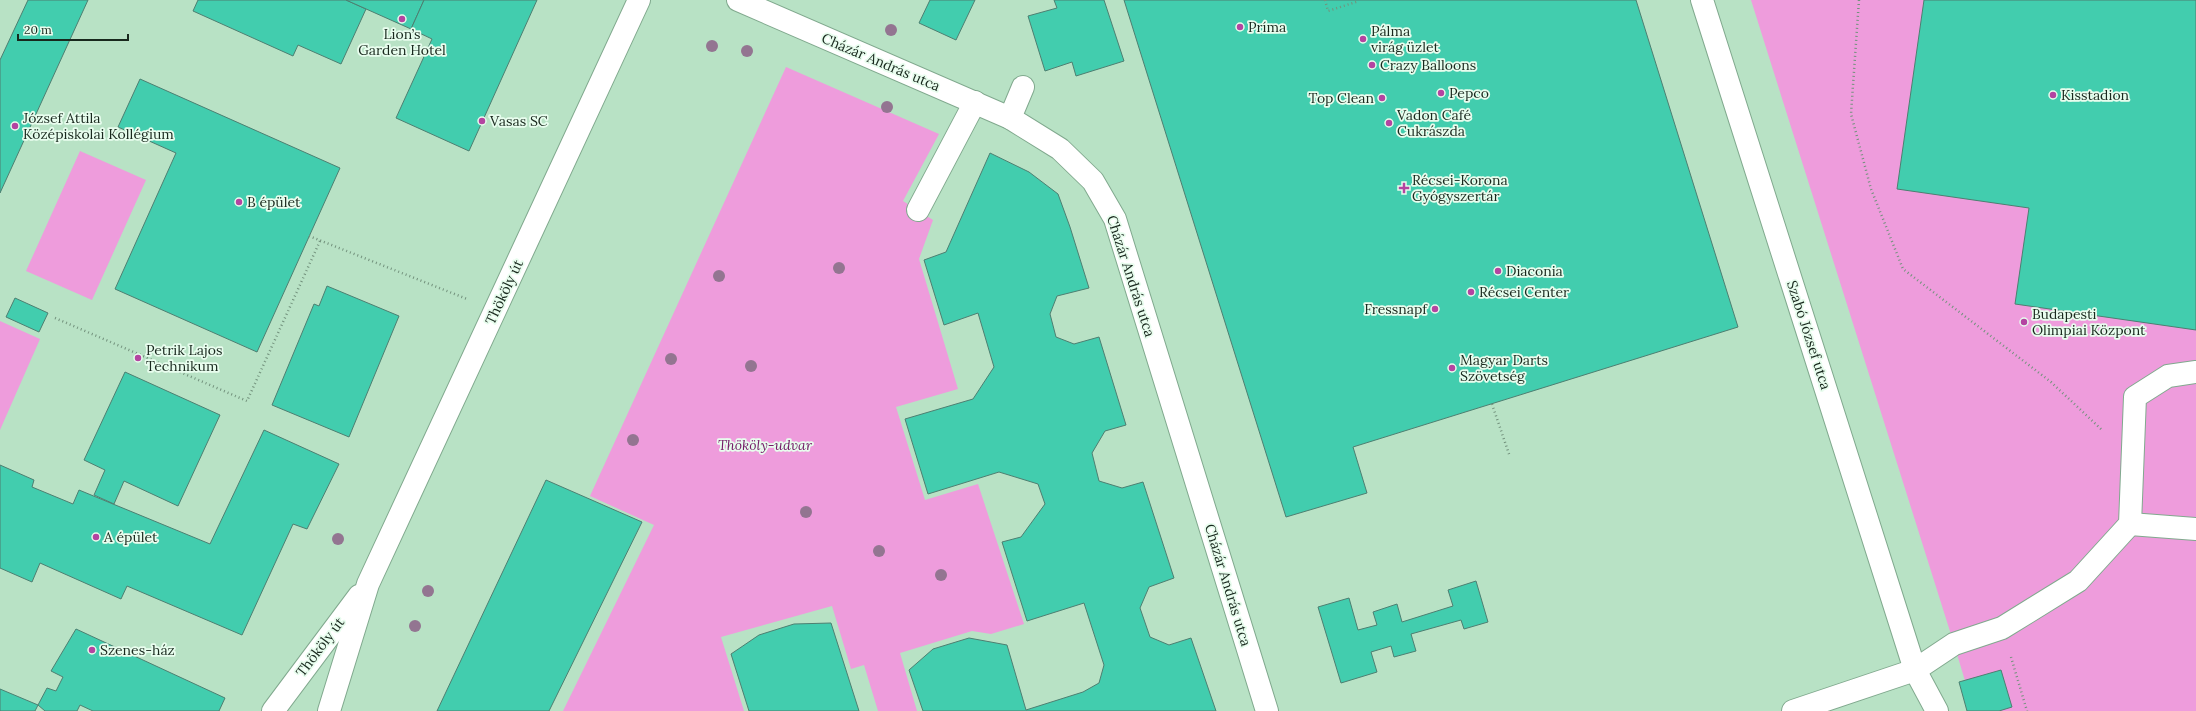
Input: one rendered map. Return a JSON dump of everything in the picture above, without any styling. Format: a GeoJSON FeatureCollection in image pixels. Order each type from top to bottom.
{"type":"FeatureCollection","features":[{"type":"Feature","properties":{"kind":"street","name":"Thököly út"},"geometry":{"type":"LineString","coordinates":[[329,711],[368,584],[639,0]]}},
{"type":"Feature","properties":{"kind":"street","name":"Cházár András utca"},"geometry":{"type":"LineString","coordinates":[[738,0],[1010,118],[1060,149],[1093,181],[1115,219],[1267,711]]}},
{"type":"Feature","properties":{"kind":"street","name":"Szabó József utca"},"geometry":{"type":"LineString","coordinates":[[1702,0],[1915,670],[1937,711]]}},
{"type":"Feature","properties":{"kind":"street"},"geometry":{"type":"LineString","coordinates":[[1010,118],[1024,87]]}},
{"type":"Feature","properties":{"kind":"street"},"geometry":{"type":"LineString","coordinates":[[918,210],[975,102]]}},
{"type":"Feature","properties":{"kind":"street"},"geometry":{"type":"LineString","coordinates":[[1793,711],[1915,670],[1954,644],[2002,628],[2078,581],[2130,524],[2134,397],[2168,376],[2196,372]]}},
{"type":"Feature","properties":{"kind":"street"},"geometry":{"type":"LineString","coordinates":[[2130,524],[2196,529]]}},
{"type":"Feature","properties":{"kind":"street","name":"Thököly út"},"geometry":{"type":"LineString","coordinates":[[273,711],[368,584]]}},
{"type":"Feature","properties":{"kind":"path"},"geometry":{"type":"LineString","coordinates":[[1324,0],[1328,11],[1359,1]]}},
{"type":"Feature","properties":{"kind":"path"},"geometry":{"type":"LineString","coordinates":[[1859,0],[1850,114],[1871,189],[1903,269],[2052,382],[2132,458]]}},
{"type":"Feature","properties":{"kind":"path"},"geometry":{"type":"LineString","coordinates":[[309,236],[495,311]]}},
{"type":"Feature","properties":{"kind":"path"},"geometry":{"type":"LineString","coordinates":[[55,318],[247,401],[320,241]]}},
{"type":"Feature","properties":{"kind":"path"},"geometry":{"type":"LineString","coordinates":[[1492,404],[1510,457]]}},
{"type":"Feature","properties":{"kind":"path"},"geometry":{"type":"LineString","coordinates":[[2002,628],[2027,711]]}},
{"type":"Feature","properties":{"kind":"green space","name":"Budapesti Olimpiai Központ"},"geometry":{"type":"Polygon","coordinates":[[[1751,0],[2196,0],[2196,711],[1974,711],[1751,0]]]}},
{"type":"Feature","properties":{"kind":"green space","name":"Thököly-udvar"},"geometry":{"type":"Polygon","coordinates":[[[786,67],[939,134],[903,201],[933,220],[919,259],[958,389],[896,407],[925,500],[978,484],[1024,624],[991,634],[972,631],[900,653],[917,711],[878,711],[864,665],[851,669],[832,606],[721,637],[744,711],[563,711],[654,525],[590,496],[786,67]]]}},
{"type":"Feature","properties":{"kind":"green space"},"geometry":{"type":"Polygon","coordinates":[[[80,151],[146,180],[92,300],[26,271],[80,151]]]}},
{"type":"Feature","properties":{"kind":"green space"},"geometry":{"type":"Polygon","coordinates":[[[0,321],[40,339],[0,430],[0,321]]]}},
{"type":"Feature","properties":{"kind":"building","name":"József Attila Középiskolai Kollégium"},"geometry":{"type":"Polygon","coordinates":[[[28,0],[88,0],[0,193],[0,60],[28,0]]]}},
{"type":"Feature","properties":{"kind":"building"},"geometry":{"type":"Polygon","coordinates":[[[198,0],[346,0],[366,9],[341,64],[298,45],[293,56],[193,11],[198,0]]]}},
{"type":"Feature","properties":{"kind":"building","name":"Lion’s Garden Hotel"},"geometry":{"type":"Polygon","coordinates":[[[346,0],[424,0],[411,29],[346,0]]]}},
{"type":"Feature","properties":{"kind":"building"},"geometry":{"type":"Polygon","coordinates":[[[424,0],[537,0],[469,151],[396,118],[432,39],[411,29],[424,0]]]}},
{"type":"Feature","properties":{"kind":"building"},"geometry":{"type":"Polygon","coordinates":[[[930,0],[975,0],[956,40],[919,23],[930,0]]]}},
{"type":"Feature","properties":{"kind":"building"},"geometry":{"type":"Polygon","coordinates":[[[1054,0],[1104,0],[1124,61],[1076,76],[1072,62],[1045,71],[1028,16],[1057,8],[1054,0]]]}},
{"type":"Feature","properties":{"kind":"building","name":"Récsei Center"},"geometry":{"type":"Polygon","coordinates":[[[1124,0],[1636,0],[1738,327],[1353,447],[1367,493],[1286,517],[1124,0]]]}},
{"type":"Feature","properties":{"kind":"building","name":"Kisstadion"},"geometry":{"type":"Polygon","coordinates":[[[1924,0],[2196,0],[2196,330],[2015,304],[2029,208],[1897,189],[1924,0]]]}},
{"type":"Feature","properties":{"kind":"building","name":"B épület"},"geometry":{"type":"Polygon","coordinates":[[[140,79],[340,168],[257,352],[115,289],[176,153],[118,127],[140,79]]]}},
{"type":"Feature","properties":{"kind":"building"},"geometry":{"type":"Polygon","coordinates":[[[990,153],[1029,172],[1058,194],[1089,288],[1057,296],[1050,314],[1056,337],[1074,344],[1099,337],[1126,425],[1105,431],[1092,453],[1099,481],[1122,488],[1143,482],[1174,578],[1149,587],[1140,608],[1150,637],[1169,645],[1191,638],[1216,711],[923,711],[909,670],[933,649],[969,638],[1007,645],[1026,710],[1083,692],[1099,683],[1104,665],[1084,603],[1027,621],[1002,542],[1021,537],[1045,504],[1038,484],[999,472],[928,494],[905,419],[973,399],[994,367],[978,313],[944,325],[924,260],[946,252],[990,153]]]}},
{"type":"Feature","properties":{"kind":"building"},"geometry":{"type":"Polygon","coordinates":[[[327,286],[399,316],[349,437],[272,405],[314,304],[319,306],[327,286]]]}},
{"type":"Feature","properties":{"kind":"building"},"geometry":{"type":"Polygon","coordinates":[[[15,298],[48,313],[39,332],[6,317],[15,298]]]}},
{"type":"Feature","properties":{"kind":"building"},"geometry":{"type":"Polygon","coordinates":[[[125,372],[220,415],[178,506],[124,481],[114,504],[94,495],[105,470],[84,460],[125,372]]]}},
{"type":"Feature","properties":{"kind":"building","name":"A épület"},"geometry":{"type":"Polygon","coordinates":[[[264,430],[339,464],[307,529],[293,524],[242,635],[127,586],[121,599],[40,563],[32,582],[0,568],[0,465],[34,480],[32,487],[73,504],[79,490],[210,544],[264,430]]]}},
{"type":"Feature","properties":{"kind":"building"},"geometry":{"type":"Polygon","coordinates":[[[546,480],[642,522],[549,711],[437,711],[546,480]]]}},
{"type":"Feature","properties":{"kind":"building"},"geometry":{"type":"Polygon","coordinates":[[[1476,581],[1488,622],[1464,629],[1461,620],[1411,634],[1416,651],[1394,657],[1391,646],[1371,652],[1377,672],[1341,683],[1318,607],[1349,598],[1358,630],[1377,625],[1373,612],[1397,604],[1402,622],[1453,606],[1448,590],[1476,581]]]}},
{"type":"Feature","properties":{"kind":"building"},"geometry":{"type":"Polygon","coordinates":[[[831,623],[859,711],[749,711],[731,654],[759,635],[794,624],[831,623]]]}},
{"type":"Feature","properties":{"kind":"building","name":"Szenes-ház"},"geometry":{"type":"Polygon","coordinates":[[[76,629],[225,698],[219,711],[93,711],[80,705],[77,711],[45,711],[38,705],[47,688],[56,691],[63,677],[51,671],[76,629]]]}},
{"type":"Feature","properties":{"kind":"building"},"geometry":{"type":"Polygon","coordinates":[[[2001,670],[2012,707],[1999,711],[1967,711],[1959,682],[2001,670]]]}},
{"type":"Feature","properties":{"kind":"building"},"geometry":{"type":"Polygon","coordinates":[[[0,689],[38,705],[35,711],[0,711],[0,689]]]}},
{"type":"Feature","properties":{"kind":"place","name":"Lion’s Garden Hotel"},"geometry":{"type":"Point","coordinates":[402,19]}},
{"type":"Feature","properties":{"kind":"place","name":"Príma"},"geometry":{"type":"Point","coordinates":[1240,27]}},
{"type":"Feature","properties":{"kind":"place","name":"Pálma virág üzlet"},"geometry":{"type":"Point","coordinates":[1363,39]}},
{"type":"Feature","properties":{"kind":"place","name":"Crazy Balloons"},"geometry":{"type":"Point","coordinates":[1372,65]}},
{"type":"Feature","properties":{"kind":"place","name":"Pepco"},"geometry":{"type":"Point","coordinates":[1441,93]}},
{"type":"Feature","properties":{"kind":"place","name":"Kisstadion"},"geometry":{"type":"Point","coordinates":[2053,95]}},
{"type":"Feature","properties":{"kind":"place","name":"Top Clean"},"geometry":{"type":"Point","coordinates":[1382,98]}},
{"type":"Feature","properties":{"kind":"place","name":"Vasas SC"},"geometry":{"type":"Point","coordinates":[482,121]}},
{"type":"Feature","properties":{"kind":"place","name":"Vadon Café Cukrászda"},"geometry":{"type":"Point","coordinates":[1389,123]}},
{"type":"Feature","properties":{"kind":"place","name":"József Attila Középiskolai Kollégium"},"geometry":{"type":"Point","coordinates":[15,126]}},
{"type":"Feature","properties":{"kind":"place","name":"Récsei-Korona Gyógyszertár"},"geometry":{"type":"Point","coordinates":[1404,188]}},
{"type":"Feature","properties":{"kind":"place","name":"B épület"},"geometry":{"type":"Point","coordinates":[239,202]}},
{"type":"Feature","properties":{"kind":"place","name":"Diaconia"},"geometry":{"type":"Point","coordinates":[1498,271]}},
{"type":"Feature","properties":{"kind":"place","name":"Récsei Center"},"geometry":{"type":"Point","coordinates":[1471,292]}},
{"type":"Feature","properties":{"kind":"place","name":"Fressnapf"},"geometry":{"type":"Point","coordinates":[1435,309]}},
{"type":"Feature","properties":{"kind":"place","name":"Budapesti Olimpiai Központ"},"geometry":{"type":"Point","coordinates":[2024,322]}},
{"type":"Feature","properties":{"kind":"place","name":"Petrik Lajos Technikum"},"geometry":{"type":"Point","coordinates":[138,358]}},
{"type":"Feature","properties":{"kind":"place","name":"Magyar Darts Szövetség"},"geometry":{"type":"Point","coordinates":[1452,368]}},
{"type":"Feature","properties":{"kind":"place","name":"A épület"},"geometry":{"type":"Point","coordinates":[96,537]}},
{"type":"Feature","properties":{"kind":"place","name":"Szenes-ház"},"geometry":{"type":"Point","coordinates":[92,650]}}]}
